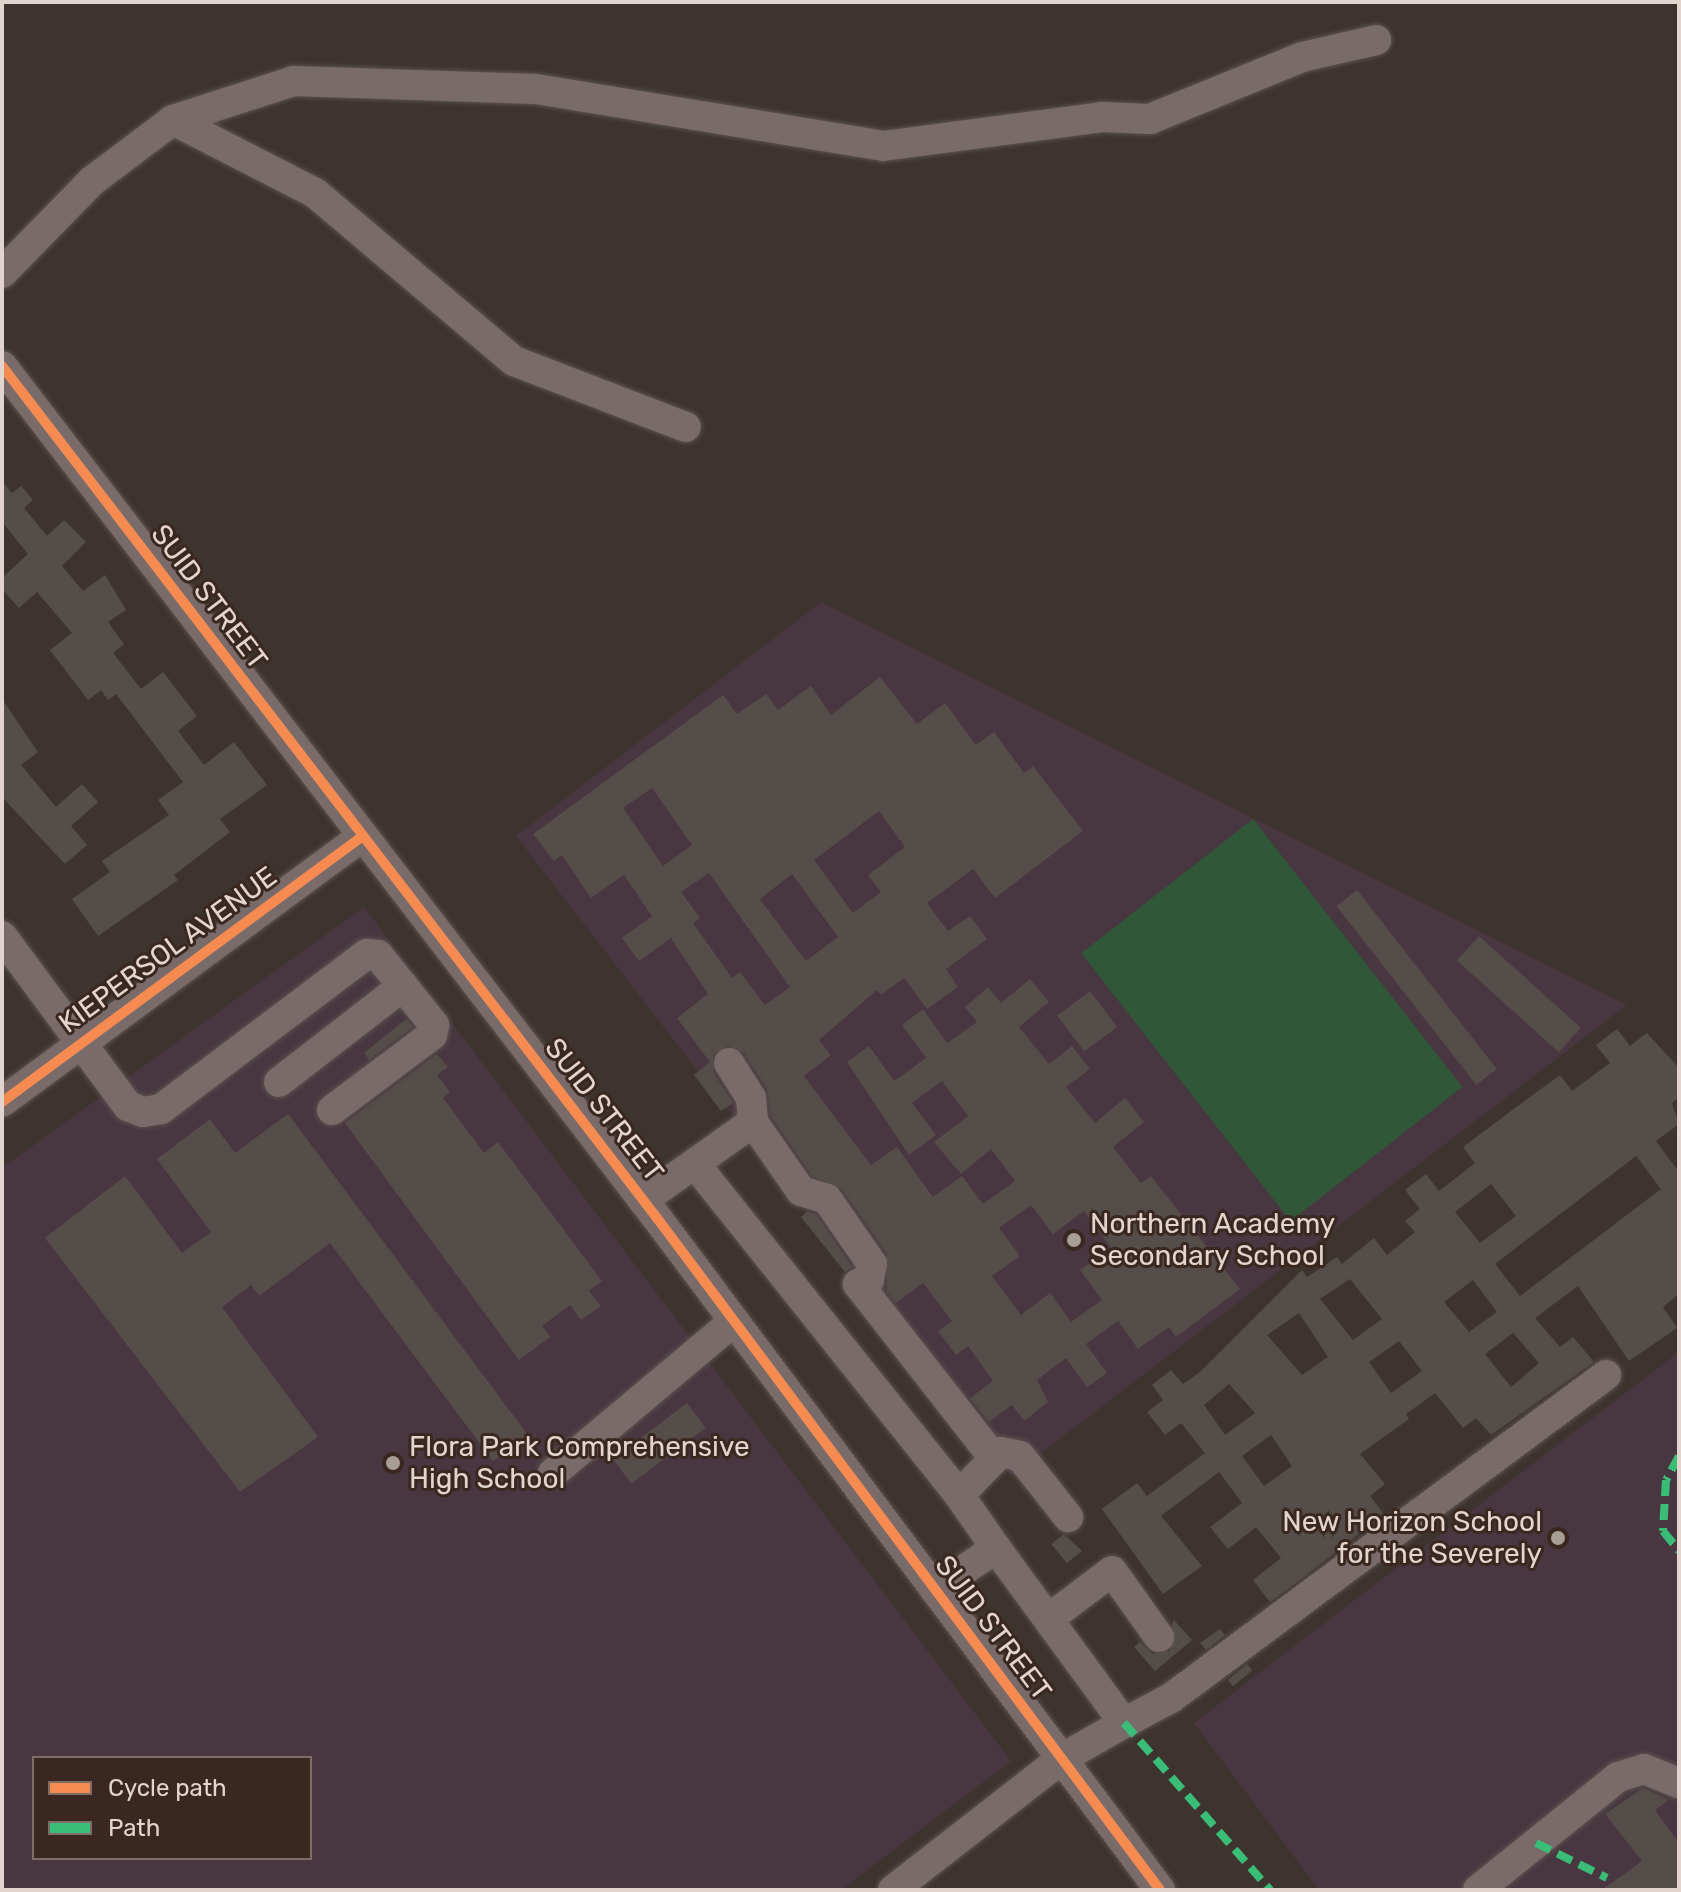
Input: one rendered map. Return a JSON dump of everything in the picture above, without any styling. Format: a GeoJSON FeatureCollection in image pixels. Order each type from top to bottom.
{"type":"FeatureCollection","features":[{"type":"Feature","properties":{"kind":"street"},"geometry":{"type":"LineString","coordinates":[[2,273],[92,181],[173,120],[280,84],[374,78],[536,89],[883,146],[1102,117],[1150,119],[1302,57],[1376,40]]}},
{"type":"Feature","properties":{"kind":"street"},"geometry":{"type":"LineString","coordinates":[[173,120],[315,193],[514,361],[686,427]]}},
{"type":"Feature","properties":{"kind":"street","name":"SUID STREET"},"geometry":{"type":"LineString","coordinates":[[2,366],[643,1200],[1160,1890]]}},
{"type":"Feature","properties":{"kind":"street","name":"KIEPERSOL AVENUE"},"geometry":{"type":"LineString","coordinates":[[2,1102],[362,837]]}},
{"type":"Feature","properties":{"kind":"street"},"geometry":{"type":"LineString","coordinates":[[2,936],[128,1106],[143,1112],[161,1109],[367,954],[378,955],[434,1025],[432,1035],[332,1110]]}},
{"type":"Feature","properties":{"kind":"street"},"geometry":{"type":"LineString","coordinates":[[279,1082],[403,986]]}},
{"type":"Feature","properties":{"kind":"street"},"geometry":{"type":"LineString","coordinates":[[729,1063],[751,1098],[753,1122],[801,1191],[827,1199],[872,1264],[869,1280],[858,1284],[994,1458]]}},
{"type":"Feature","properties":{"kind":"street"},"geometry":{"type":"LineString","coordinates":[[643,1200],[753,1122]]}},
{"type":"Feature","properties":{"kind":"street"},"geometry":{"type":"LineString","coordinates":[[695,1164],[959,1495],[1051,1617],[1124,1723]]}},
{"type":"Feature","properties":{"kind":"street"},"geometry":{"type":"LineString","coordinates":[[553,1473],[734,1321]]}},
{"type":"Feature","properties":{"kind":"street"},"geometry":{"type":"LineString","coordinates":[[893,1890],[1061,1759],[1171,1698],[1606,1375]]}},
{"type":"Feature","properties":{"kind":"street"},"geometry":{"type":"LineString","coordinates":[[959,1495],[994,1458],[1013,1450],[1068,1517]]}},
{"type":"Feature","properties":{"kind":"street"},"geometry":{"type":"LineString","coordinates":[[935,1590],[996,1548]]}},
{"type":"Feature","properties":{"kind":"street"},"geometry":{"type":"LineString","coordinates":[[1051,1617],[1112,1571],[1159,1637]]}},
{"type":"Feature","properties":{"kind":"street"},"geometry":{"type":"LineString","coordinates":[[1478,1890],[1618,1777],[1644,1769],[1679,1783]]}},
{"type":"Feature","properties":{"kind":"shaded area","name":"Northern Academy Secondary School"},"geometry":{"type":"Polygon","coordinates":[[[821,602],[1627,1005],[1011,1476],[516,836],[821,602]]]}},
{"type":"Feature","properties":{"kind":"shaded area","name":"Flora Park Comprehensive High School"},"geometry":{"type":"Polygon","coordinates":[[[364,907],[1011,1761],[841,1890],[2,1890],[2,1168],[364,907]]]}},
{"type":"Feature","properties":{"kind":"shaded area","name":"New Horizon School for the Severely"},"geometry":{"type":"Polygon","coordinates":[[[1679,1352],[1679,1890],[1319,1890],[1194,1723],[1679,1352]]]}},
{"type":"Feature","properties":{"kind":"green space"},"geometry":{"type":"Polygon","coordinates":[[[1253,819],[1462,1087],[1291,1221],[1081,953],[1253,819]]]}},
{"type":"Feature","properties":{"kind":"building"},"geometry":{"type":"Polygon","coordinates":[[[2,481],[12,493],[21,486],[33,500],[24,508],[47,536],[64,520],[86,542],[62,566],[83,591],[105,575],[126,610],[108,622],[124,644],[113,653],[141,689],[163,672],[197,716],[178,731],[204,765],[234,742],[267,785],[220,819],[230,832],[174,875],[178,880],[98,936],[72,899],[110,872],[102,861],[169,815],[158,800],[183,782],[116,694],[108,700],[101,690],[88,700],[50,650],[72,633],[37,592],[19,608],[2,589],[2,578],[28,554],[2,522],[2,481]]]}},
{"type":"Feature","properties":{"kind":"building"},"geometry":{"type":"Polygon","coordinates":[[[880,677],[917,724],[945,703],[976,745],[994,732],[1024,773],[1033,766],[1083,831],[995,898],[973,869],[927,903],[948,931],[970,916],[987,939],[946,969],[958,987],[927,1009],[904,978],[881,995],[877,990],[819,1040],[831,1055],[804,1076],[871,1165],[897,1147],[933,1197],[962,1176],[983,1204],[1015,1181],[991,1149],[961,1174],[934,1142],[968,1116],[942,1081],[912,1103],[936,1135],[909,1155],[847,1062],[869,1046],[894,1081],[926,1058],[902,1025],[923,1009],[947,1043],[977,1022],[965,1007],[988,987],[1001,1003],[1030,979],[1049,1002],[1019,1027],[1049,1064],[1072,1046],[1090,1069],[1066,1087],[1095,1123],[1125,1098],[1144,1122],[1113,1147],[1141,1183],[1151,1176],[1240,1289],[1176,1337],[1169,1327],[1138,1349],[1118,1321],[1086,1344],[1107,1373],[1087,1387],[1066,1358],[1037,1380],[1048,1402],[1024,1421],[1012,1405],[989,1422],[970,1398],[993,1381],[968,1346],[956,1355],[938,1331],[952,1321],[923,1283],[896,1303],[887,1292],[887,1254],[842,1189],[812,1176],[771,1116],[767,1089],[744,1053],[728,1045],[713,1055],[713,1072],[733,1103],[721,1111],[694,1075],[710,1062],[677,1018],[708,994],[671,938],[639,961],[622,938],[652,916],[624,875],[591,898],[562,855],[554,861],[533,834],[723,695],[737,714],[766,694],[778,710],[811,686],[831,715],[880,677]],[[652,788],[623,808],[663,866],[692,845],[652,788]],[[879,811],[814,860],[853,913],[881,892],[868,875],[905,847],[879,811]],[[709,873],[681,892],[700,918],[693,923],[732,978],[740,972],[765,1005],[790,987],[709,873]],[[792,874],[760,899],[806,961],[838,937],[792,874]],[[1031,1205],[999,1228],[1020,1256],[992,1276],[1021,1315],[1050,1293],[1071,1322],[1102,1300],[1080,1270],[1111,1248],[1084,1211],[1053,1234],[1031,1205]]]}},
{"type":"Feature","properties":{"kind":"building"},"geometry":{"type":"Polygon","coordinates":[[[2,699],[38,752],[21,765],[56,807],[82,784],[98,802],[71,826],[87,845],[65,864],[2,797],[2,699]]]}},
{"type":"Feature","properties":{"kind":"building"},"geometry":{"type":"Polygon","coordinates":[[[1357,890],[1497,1069],[1476,1085],[1337,906],[1357,890]]]}},
{"type":"Feature","properties":{"kind":"building"},"geometry":{"type":"Polygon","coordinates":[[[1479,936],[1581,1028],[1559,1052],[1457,961],[1479,936]]]}},
{"type":"Feature","properties":{"kind":"building"},"geometry":{"type":"Polygon","coordinates":[[[1090,991],[1117,1027],[1084,1052],[1057,1016],[1090,991]]]}},
{"type":"Feature","properties":{"kind":"building"},"geometry":{"type":"Polygon","coordinates":[[[406,1019],[413,1027],[369,1060],[364,1053],[406,1019]]]}},
{"type":"Feature","properties":{"kind":"building"},"geometry":{"type":"Polygon","coordinates":[[[1617,1029],[1630,1046],[1647,1033],[1679,1068],[1679,1097],[1672,1103],[1679,1124],[1656,1141],[1679,1172],[1679,1294],[1663,1307],[1677,1328],[1629,1361],[1578,1286],[1535,1318],[1560,1347],[1573,1337],[1594,1362],[1491,1435],[1476,1418],[1463,1428],[1435,1393],[1406,1414],[1409,1419],[1360,1454],[1385,1484],[1370,1496],[1384,1514],[1270,1602],[1253,1580],[1281,1558],[1256,1527],[1228,1549],[1210,1527],[1242,1503],[1219,1472],[1161,1516],[1202,1566],[1163,1594],[1102,1509],[1137,1483],[1147,1496],[1205,1453],[1181,1423],[1165,1435],[1147,1412],[1163,1400],[1152,1385],[1171,1370],[1183,1384],[1200,1372],[1302,1270],[1307,1277],[1337,1257],[1342,1264],[1374,1238],[1387,1255],[1415,1232],[1405,1221],[1420,1209],[1405,1190],[1426,1174],[1439,1191],[1475,1163],[1463,1147],[1519,1105],[1560,1075],[1572,1091],[1610,1063],[1596,1045],[1617,1029]],[[1636,1156],[1495,1264],[1520,1296],[1661,1189],[1636,1156]],[[1491,1184],[1455,1212],[1480,1243],[1516,1216],[1491,1184]],[[1350,1279],[1320,1299],[1353,1340],[1382,1319],[1350,1279]],[[1473,1280],[1444,1302],[1469,1332],[1497,1312],[1473,1280]],[[1299,1313],[1267,1335],[1302,1375],[1328,1357],[1299,1313]],[[1513,1333],[1485,1354],[1511,1387],[1539,1363],[1513,1333]],[[1399,1341],[1369,1362],[1391,1393],[1422,1371],[1399,1341]],[[1229,1384],[1204,1405],[1225,1435],[1255,1413],[1229,1384]],[[1271,1435],[1242,1456],[1264,1486],[1292,1466],[1271,1435]]]}},
{"type":"Feature","properties":{"kind":"building"},"geometry":{"type":"Polygon","coordinates":[[[437,1054],[448,1067],[437,1075],[450,1092],[443,1098],[484,1153],[498,1142],[602,1281],[589,1291],[601,1306],[581,1320],[570,1305],[542,1326],[550,1337],[519,1360],[345,1123],[437,1054]]]}},
{"type":"Feature","properties":{"kind":"building"},"geometry":{"type":"Polygon","coordinates":[[[288,1114],[528,1435],[493,1461],[330,1243],[259,1296],[251,1285],[222,1307],[318,1437],[240,1492],[45,1238],[125,1176],[182,1253],[211,1232],[157,1159],[210,1119],[235,1153],[288,1114]]]}},
{"type":"Feature","properties":{"kind":"building"},"geometry":{"type":"Polygon","coordinates":[[[807,1212],[816,1214],[852,1267],[845,1272],[801,1217],[807,1212]]]}},
{"type":"Feature","properties":{"kind":"building"},"geometry":{"type":"Polygon","coordinates":[[[687,1403],[706,1428],[631,1484],[613,1459],[687,1403]]]}},
{"type":"Feature","properties":{"kind":"building"},"geometry":{"type":"Polygon","coordinates":[[[1064,1534],[1082,1551],[1067,1563],[1051,1544],[1064,1534]]]}},
{"type":"Feature","properties":{"kind":"building"},"geometry":{"type":"Polygon","coordinates":[[[1173,1619],[1192,1640],[1155,1671],[1134,1647],[1140,1642],[1152,1654],[1170,1651],[1173,1619]]]}},
{"type":"Feature","properties":{"kind":"building"},"geometry":{"type":"Polygon","coordinates":[[[1220,1629],[1225,1635],[1206,1650],[1200,1643],[1220,1629]]]}},
{"type":"Feature","properties":{"kind":"building"},"geometry":{"type":"Polygon","coordinates":[[[1247,1664],[1252,1670],[1233,1686],[1228,1680],[1247,1664]]]}},
{"type":"Feature","properties":{"kind":"building"},"geometry":{"type":"Polygon","coordinates":[[[1643,1788],[1669,1800],[1655,1810],[1679,1843],[1679,1890],[1602,1890],[1642,1861],[1605,1814],[1643,1788]]]}},
{"type":"Feature","properties":{"kind":"marked path"},"geometry":{"type":"LineString","coordinates":[[1679,1456],[1666,1480],[1663,1531],[1679,1551]]}},
{"type":"Feature","properties":{"kind":"marked path"},"geometry":{"type":"LineString","coordinates":[[1124,1723],[1270,1890]]}},
{"type":"Feature","properties":{"kind":"marked path"},"geometry":{"type":"LineString","coordinates":[[1536,1843],[1607,1878]]}},
{"type":"Feature","properties":{"kind":"cycle path"},"geometry":{"type":"LineString","coordinates":[[2,366],[657,1218],[1160,1890]]}},
{"type":"Feature","properties":{"kind":"cycle path"},"geometry":{"type":"LineString","coordinates":[[2,1102],[362,837]]}},
{"type":"Feature","properties":{"kind":"place","name":"Northern Academy Secondary School"},"geometry":{"type":"Point","coordinates":[1074,1240]}},
{"type":"Feature","properties":{"kind":"place","name":"Flora Park Comprehensive High School"},"geometry":{"type":"Point","coordinates":[393,1463]}},
{"type":"Feature","properties":{"kind":"place","name":"New Horizon School for the Severely"},"geometry":{"type":"Point","coordinates":[1558,1538]}}]}
